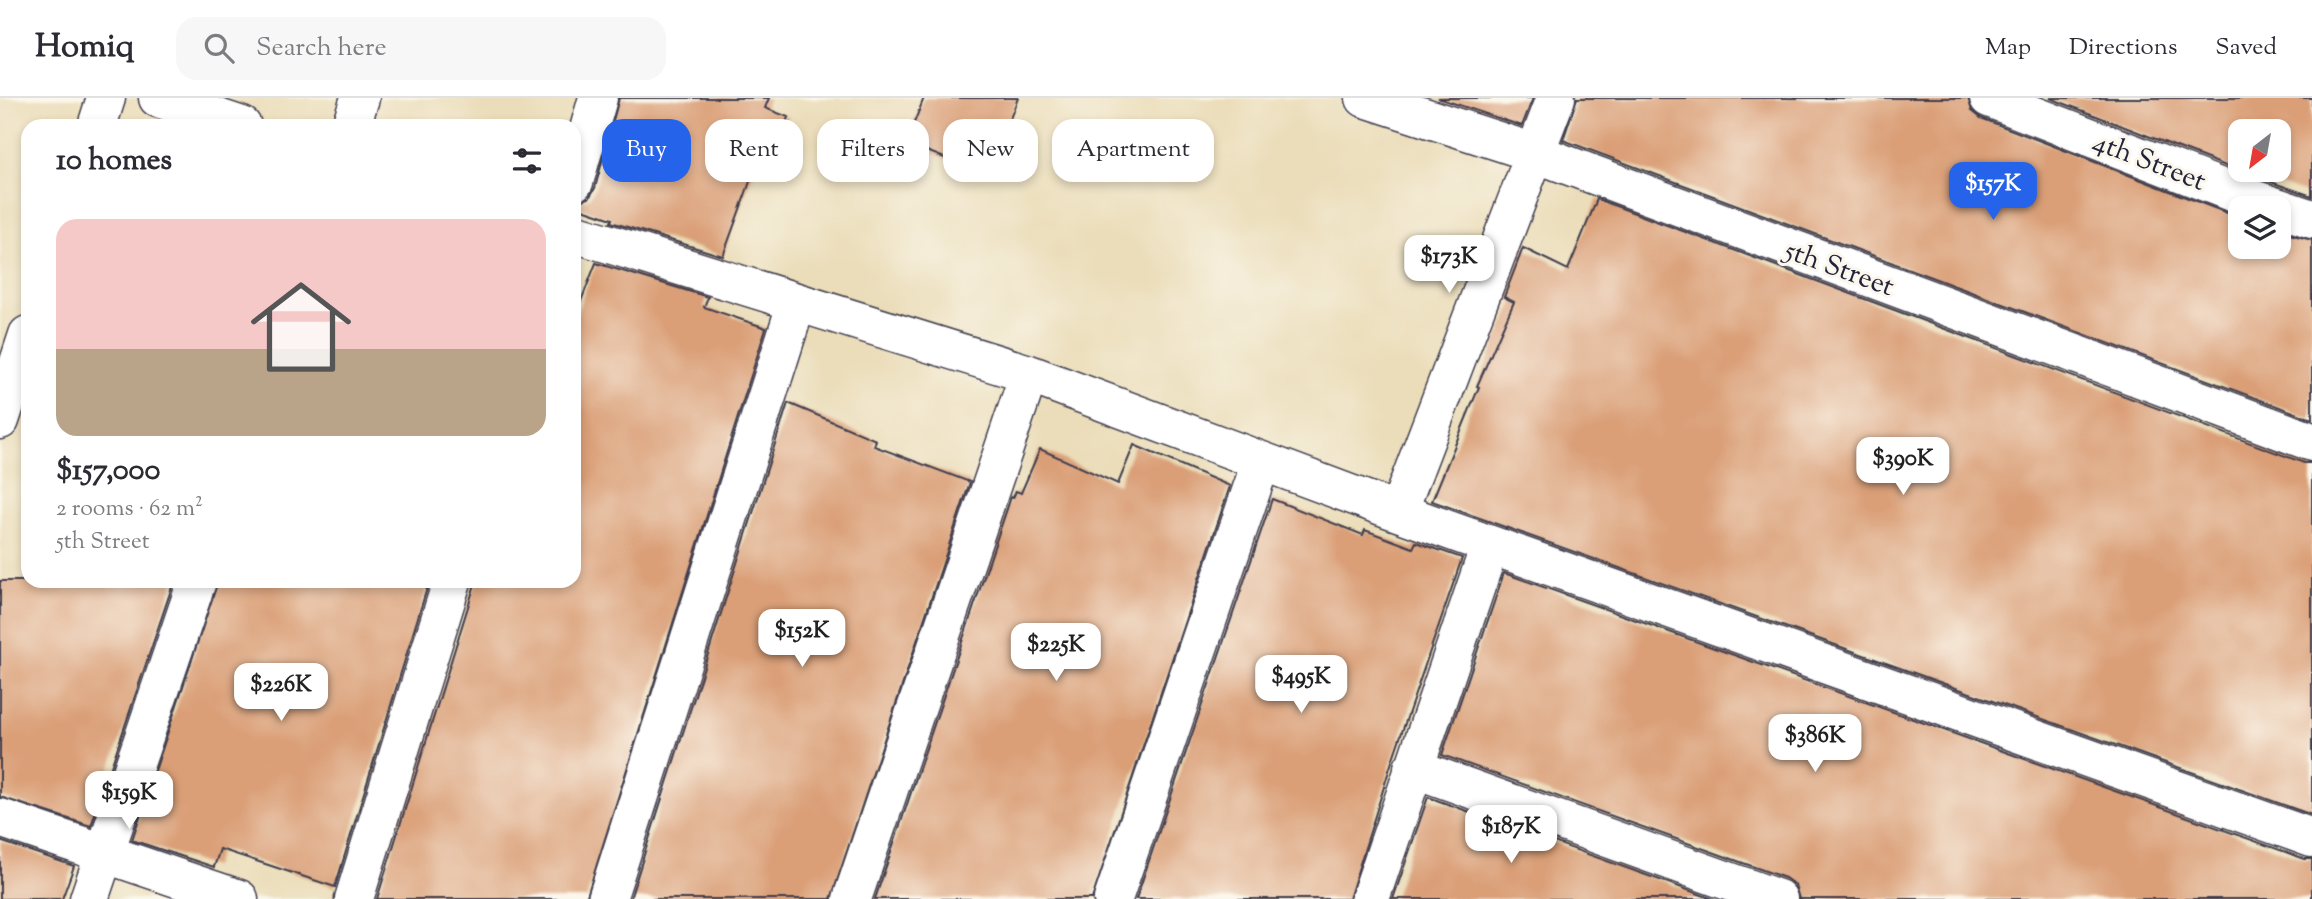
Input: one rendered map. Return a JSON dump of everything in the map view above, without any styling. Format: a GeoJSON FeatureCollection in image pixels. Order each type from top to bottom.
{"type":"FeatureCollection","features":[{"type":"Feature","properties":{"kind":"street"},"geometry":{"type":"LineString","coordinates":[[99,119],[106,98]]}},
{"type":"Feature","properties":{"kind":"street"},"geometry":{"type":"LineString","coordinates":[[158,98],[221,119]]}},
{"type":"Feature","properties":{"kind":"street"},"geometry":{"type":"LineString","coordinates":[[353,119],[360,98]]}},
{"type":"Feature","properties":{"kind":"street"},"geometry":{"type":"LineString","coordinates":[[581,158],[598,98]]}},
{"type":"Feature","properties":{"kind":"street","name":"5th Street"},"geometry":{"type":"LineString","coordinates":[[1366,98],[1535,153],[2312,443]]}},
{"type":"Feature","properties":{"kind":"street"},"geometry":{"type":"LineString","coordinates":[[1398,512],[1556,98]]}},
{"type":"Feature","properties":{"kind":"street","name":"4th Street"},"geometry":{"type":"LineString","coordinates":[[1989,98],[2228,191],[2312,219]]}},
{"type":"Feature","properties":{"kind":"street"},"geometry":{"type":"LineString","coordinates":[[581,235],[1029,374],[1398,512],[2312,838]]}},
{"type":"Feature","properties":{"kind":"street"},"geometry":{"type":"LineString","coordinates":[[607,899],[797,302]]}},
{"type":"Feature","properties":{"kind":"street"},"geometry":{"type":"LineString","coordinates":[[0,420],[21,356]]}},
{"type":"Feature","properties":{"kind":"street"},"geometry":{"type":"LineString","coordinates":[[852,899],[1029,374]]}},
{"type":"Feature","properties":{"kind":"street"},"geometry":{"type":"LineString","coordinates":[[1113,899],[1261,462]]}},
{"type":"Feature","properties":{"kind":"street"},"geometry":{"type":"LineString","coordinates":[[1370,899],[1490,545]]}},
{"type":"Feature","properties":{"kind":"street"},"geometry":{"type":"LineString","coordinates":[[89,899],[195,588]]}},
{"type":"Feature","properties":{"kind":"street"},"geometry":{"type":"LineString","coordinates":[[354,899],[450,588]]}},
{"type":"Feature","properties":{"kind":"street"},"geometry":{"type":"LineString","coordinates":[[1413,768],[1778,899]]}},
{"type":"Feature","properties":{"kind":"street"},"geometry":{"type":"LineString","coordinates":[[0,818],[239,899]]}},
{"type":"Feature","properties":{"kind":"building"},"geometry":{"type":"Polygon","coordinates":[[[619,98],[769,98],[765,108],[788,117],[705,119],[705,182],[750,182],[723,256],[611,222],[612,219],[581,208],[581,201],[589,198],[595,188],[602,162],[602,182],[691,182],[691,119],[613,119],[619,98]]]}},
{"type":"Feature","properties":{"kind":"building"},"geometry":{"type":"Polygon","coordinates":[[[924,98],[1018,98],[1010,119],[943,119],[943,157],[929,152],[929,119],[916,119],[924,98]]]}},
{"type":"Feature","properties":{"kind":"building"},"geometry":{"type":"Polygon","coordinates":[[[1438,98],[1533,98],[1522,126],[1438,98]]]}},
{"type":"Feature","properties":{"kind":"building"},"geometry":{"type":"Polygon","coordinates":[[[1577,98],[1968,98],[1972,111],[1981,118],[2228,213],[2228,259],[2291,259],[2291,234],[2312,240],[2312,419],[1563,140],[1577,98]]]}},
{"type":"Feature","properties":{"kind":"building"},"geometry":{"type":"Polygon","coordinates":[[[2050,98],[2312,98],[2312,196],[2271,182],[2291,182],[2291,119],[2228,119],[2228,167],[2050,98]]]}},
{"type":"Feature","properties":{"kind":"building"},"geometry":{"type":"Polygon","coordinates":[[[1597,199],[2304,463],[2312,463],[2312,815],[1432,501],[1479,387],[1477,386],[1514,302],[1504,297],[1523,248],[1568,270],[1597,199]]]}},
{"type":"Feature","properties":{"kind":"building"},"geometry":{"type":"Polygon","coordinates":[[[596,263],[708,297],[704,307],[766,328],[586,899],[377,899],[474,588],[581,588],[581,301],[596,263]]]}},
{"type":"Feature","properties":{"kind":"building"},"geometry":{"type":"Polygon","coordinates":[[[788,403],[876,440],[874,446],[970,482],[831,899],[630,899],[788,403]]]}},
{"type":"Feature","properties":{"kind":"building"},"geometry":{"type":"Polygon","coordinates":[[[1134,445],[1230,486],[1092,899],[875,899],[1011,497],[1013,498],[1016,491],[1021,493],[1040,449],[1118,484],[1134,445]]]}},
{"type":"Feature","properties":{"kind":"building"},"geometry":{"type":"Polygon","coordinates":[[[1272,499],[1363,535],[1365,530],[1413,548],[1416,542],[1462,558],[1392,761],[1349,899],[1136,899],[1272,499]]]}},
{"type":"Feature","properties":{"kind":"building"},"geometry":{"type":"Polygon","coordinates":[[[1504,573],[2305,859],[2312,859],[2312,899],[1799,899],[1795,885],[1785,878],[1442,755],[1504,573]]]}},
{"type":"Feature","properties":{"kind":"building"},"geometry":{"type":"Polygon","coordinates":[[[0,581],[21,581],[21,588],[172,588],[91,826],[0,797],[0,581]]]}},
{"type":"Feature","properties":{"kind":"building"},"geometry":{"type":"Polygon","coordinates":[[[216,588],[427,588],[335,887],[220,849],[214,867],[132,840],[216,588]]]}},
{"type":"Feature","properties":{"kind":"building"},"geometry":{"type":"Polygon","coordinates":[[[1428,797],[1713,899],[1393,899],[1428,797]]]}},
{"type":"Feature","properties":{"kind":"building"},"geometry":{"type":"Polygon","coordinates":[[[0,841],[74,866],[62,899],[0,899],[0,841]]]}}]}
